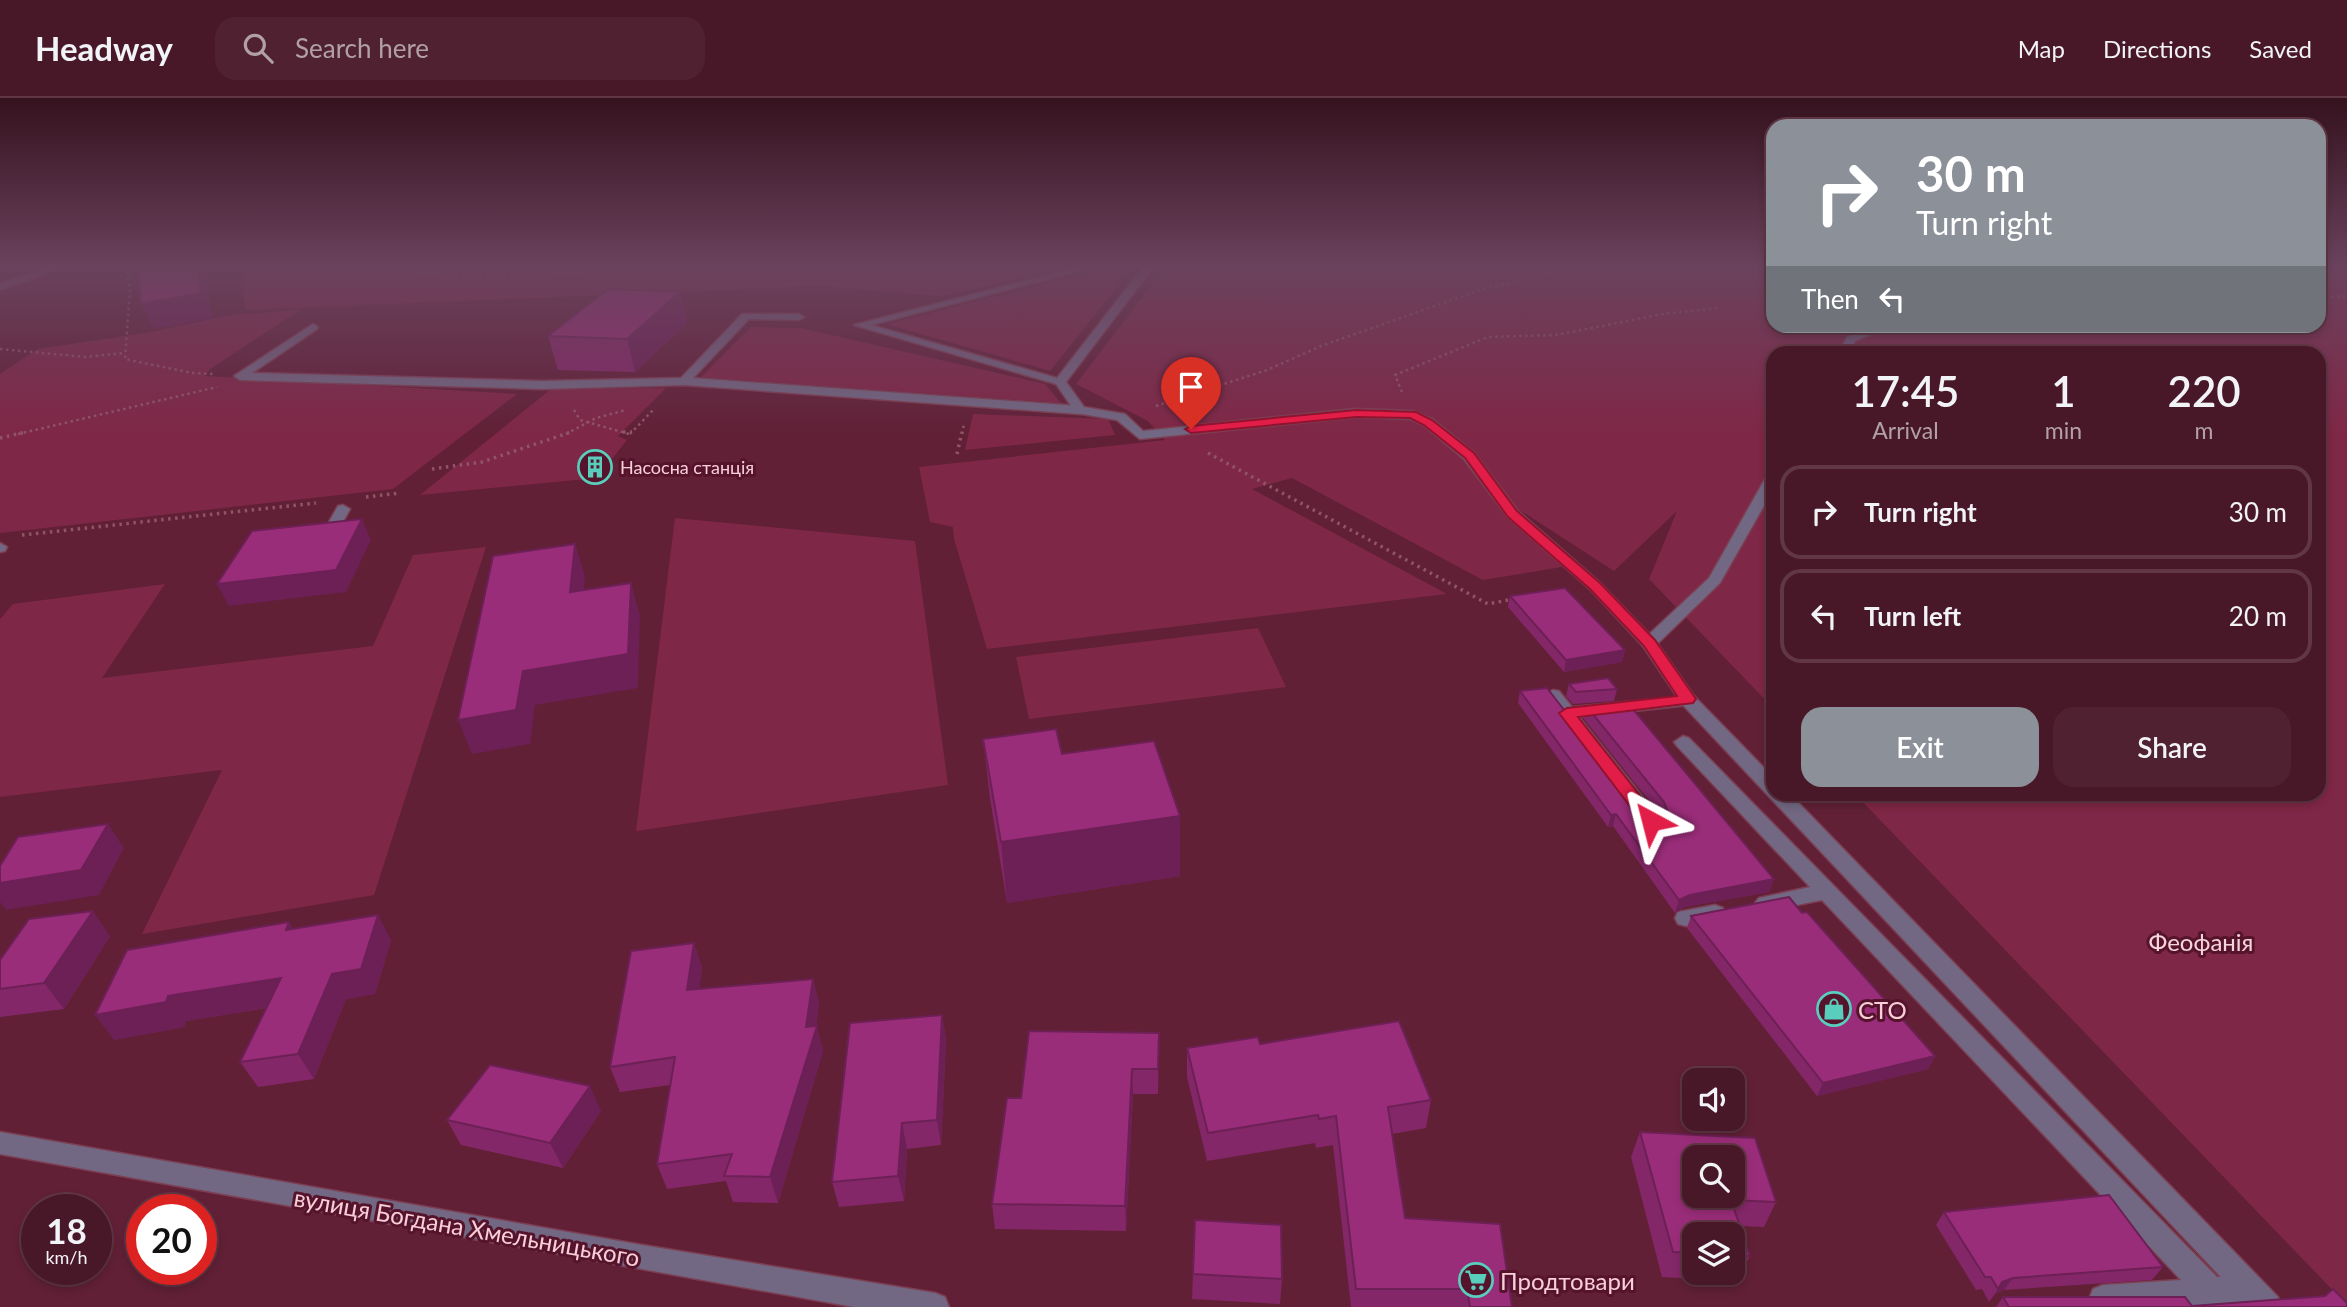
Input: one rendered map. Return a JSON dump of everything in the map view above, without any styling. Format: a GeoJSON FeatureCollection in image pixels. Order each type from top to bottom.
{"type":"FeatureCollection","features":[{"type":"Feature","properties":{"kind":"street"},"geometry":{"type":"LineString","coordinates":[[684,381],[740,322]]}},
{"type":"Feature","properties":{"kind":"street"},"geometry":{"type":"LineString","coordinates":[[869,322],[859,325],[1060,383],[1080,410]]}},
{"type":"Feature","properties":{"kind":"street"},"geometry":{"type":"LineString","coordinates":[[1060,383],[1106,322]]}},
{"type":"Feature","properties":{"kind":"street"},"geometry":{"type":"LineString","coordinates":[[240,376],[313,327]]}},
{"type":"Feature","properties":{"kind":"street"},"geometry":{"type":"LineString","coordinates":[[1847,346],[1851,339],[1867,333]]}},
{"type":"Feature","properties":{"kind":"street"},"geometry":{"type":"LineString","coordinates":[[240,376],[561,384],[684,381],[1080,410],[1121,417],[1140,435],[1356,413],[1412,415],[1428,422],[1469,456],[1513,514],[1595,586],[1649,643],[1688,699],[1766,782]]}},
{"type":"Feature","properties":{"kind":"street"},"geometry":{"type":"LineString","coordinates":[[1649,643],[1715,580],[1766,489]]}},
{"type":"Feature","properties":{"kind":"street"},"geometry":{"type":"LineString","coordinates":[[327,538],[343,509]]}},
{"type":"Feature","properties":{"kind":"street"},"geometry":{"type":"LineString","coordinates":[[1553,695],[1651,821]]}},
{"type":"Feature","properties":{"kind":"street"},"geometry":{"type":"LineString","coordinates":[[1567,713],[1688,699]]}},
{"type":"Feature","properties":{"kind":"street"},"geometry":{"type":"LineString","coordinates":[[1683,742],[2210,1290]]}},
{"type":"Feature","properties":{"kind":"street"},"geometry":{"type":"LineString","coordinates":[[1786,801],[2259,1297]]}},
{"type":"Feature","properties":{"kind":"street"},"geometry":{"type":"LineString","coordinates":[[1686,918],[1828,891]]}},
{"type":"Feature","properties":{"kind":"street","name":"вулиця Богдана Хмельницького"},"geometry":{"type":"LineString","coordinates":[[0,1143],[642,1258],[935,1307]]}},
{"type":"Feature","properties":{"kind":"street"},"geometry":{"type":"LineString","coordinates":[[2073,1301],[2210,1290],[2259,1297]]}},
{"type":"Feature","properties":{"kind":"path"},"geometry":{"type":"LineString","coordinates":[[126,322],[125,359],[165,368],[240,376]]}},
{"type":"Feature","properties":{"kind":"path"},"geometry":{"type":"LineString","coordinates":[[1121,417],[1267,370],[1321,346],[1388,322]]}},
{"type":"Feature","properties":{"kind":"path"},"geometry":{"type":"LineString","coordinates":[[1395,375],[1488,337],[1556,335],[1620,322]]}},
{"type":"Feature","properties":{"kind":"path"},"geometry":{"type":"LineString","coordinates":[[0,349],[86,357],[124,352]]}},
{"type":"Feature","properties":{"kind":"path"},"geometry":{"type":"LineString","coordinates":[[561,384],[580,420],[630,434],[664,399]]}},
{"type":"Feature","properties":{"kind":"path"},"geometry":{"type":"LineString","coordinates":[[432,469],[482,462],[574,431],[596,418],[630,409]]}},
{"type":"Feature","properties":{"kind":"path"},"geometry":{"type":"LineString","coordinates":[[1191,429],[1208,454],[1488,604],[1520,598]]}},
{"type":"Feature","properties":{"kind":"path"},"geometry":{"type":"LineString","coordinates":[[359,498],[400,494]]}},
{"type":"Feature","properties":{"kind":"path"},"geometry":{"type":"LineString","coordinates":[[14,536],[317,503]]}},
{"type":"Feature","properties":{"kind":"green space"},"geometry":{"type":"Polygon","coordinates":[[[196,322],[281,322],[210,369],[205,376],[517,394],[393,489],[0,533],[0,374],[38,349],[196,322]]]}},
{"type":"Feature","properties":{"kind":"green space"},"geometry":{"type":"Polygon","coordinates":[[[892,322],[1089,322],[1050,371],[886,324],[892,322]]]}},
{"type":"Feature","properties":{"kind":"green space","name":"Феофанія"},"geometry":{"type":"Polygon","coordinates":[[[1123,322],[1766,322],[1766,333],[2326,333],[2326,322],[2347,322],[2347,1305],[1862,801],[2326,801],[2326,346],[1766,346],[1766,701],[1649,579],[1677,511],[1614,571],[1501,498],[1562,567],[1483,580],[1292,478],[1252,489],[1447,594],[987,649],[954,539],[953,527],[930,522],[919,467],[1165,440],[1148,421],[1076,384],[1123,322]]]}},
{"type":"Feature","properties":{"kind":"green space"},"geometry":{"type":"Polygon","coordinates":[[[751,327],[801,328],[1045,384],[1061,403],[701,377],[751,327]]]}},
{"type":"Feature","properties":{"kind":"green space"},"geometry":{"type":"Polygon","coordinates":[[[666,388],[618,436],[627,440],[597,478],[420,495],[551,389],[666,388]]]}},
{"type":"Feature","properties":{"kind":"green space"},"geometry":{"type":"Polygon","coordinates":[[[973,414],[1108,419],[1115,435],[965,450],[973,414]]]}},
{"type":"Feature","properties":{"kind":"green space"},"geometry":{"type":"Polygon","coordinates":[[[675,518],[915,541],[948,785],[636,831],[675,518]]]}},
{"type":"Feature","properties":{"kind":"green space"},"geometry":{"type":"Polygon","coordinates":[[[486,547],[374,895],[142,934],[222,770],[0,797],[0,619],[13,604],[165,584],[102,678],[373,646],[413,555],[486,547]]]}},
{"type":"Feature","properties":{"kind":"green space"},"geometry":{"type":"Polygon","coordinates":[[[1258,628],[1286,687],[1029,719],[1016,657],[1258,628]]]}},
{"type":"Feature","properties":{"kind":"building"},"geometry":{"type":"Polygon","coordinates":[[[565,322],[646,322],[627,339],[548,336],[565,322]]]}},
{"type":"Feature","properties":{"kind":"building"},"geometry":{"type":"Polygon","coordinates":[[[362,519],[336,570],[217,584],[252,531],[362,519]]]}},
{"type":"Feature","properties":{"kind":"building"},"geometry":{"type":"Polygon","coordinates":[[[575,544],[570,592],[631,583],[628,654],[523,671],[516,710],[458,720],[493,556],[575,544]]]}},
{"type":"Feature","properties":{"kind":"building"},"geometry":{"type":"Polygon","coordinates":[[[1565,588],[1625,650],[1566,660],[1510,596],[1565,588]]]}},
{"type":"Feature","properties":{"kind":"building"},"geometry":{"type":"Polygon","coordinates":[[[1608,678],[1617,689],[1576,692],[1569,684],[1608,678]]]}},
{"type":"Feature","properties":{"kind":"building"},"geometry":{"type":"Polygon","coordinates":[[[1547,688],[1646,815],[1662,816],[1667,810],[1664,802],[1587,707],[1628,703],[1774,879],[1690,895],[1679,900],[1616,814],[1611,815],[1520,691],[1547,688]]]}},
{"type":"Feature","properties":{"kind":"building"},"geometry":{"type":"Polygon","coordinates":[[[1056,729],[1062,754],[1154,741],[1180,816],[1001,842],[983,739],[1056,729]]]}},
{"type":"Feature","properties":{"kind":"building"},"geometry":{"type":"Polygon","coordinates":[[[108,824],[81,870],[0,883],[0,866],[18,837],[108,824]]]}},
{"type":"Feature","properties":{"kind":"building"},"geometry":{"type":"Polygon","coordinates":[[[1789,897],[1802,913],[1807,912],[1935,1056],[1823,1083],[1691,916],[1789,897]]]}},
{"type":"Feature","properties":{"kind":"building"},"geometry":{"type":"Polygon","coordinates":[[[93,911],[44,983],[0,989],[0,960],[29,919],[93,911]]]}},
{"type":"Feature","properties":{"kind":"building"},"geometry":{"type":"Polygon","coordinates":[[[378,915],[361,969],[332,974],[298,1054],[240,1062],[281,978],[168,996],[166,1002],[95,1015],[127,950],[289,922],[286,930],[378,915]]]}},
{"type":"Feature","properties":{"kind":"building"},"geometry":{"type":"Polygon","coordinates":[[[694,943],[687,990],[813,979],[806,1027],[817,1026],[770,1177],[724,1176],[732,1154],[657,1164],[675,1057],[610,1067],[631,951],[694,943]]]}},
{"type":"Feature","properties":{"kind":"building"},"geometry":{"type":"Polygon","coordinates":[[[942,1015],[937,1120],[902,1123],[898,1176],[832,1182],[850,1023],[942,1015]]]}},
{"type":"Feature","properties":{"kind":"building"},"geometry":{"type":"Polygon","coordinates":[[[1399,1021],[1431,1100],[1388,1107],[1405,1218],[1500,1224],[1512,1307],[1470,1307],[1467,1289],[1356,1289],[1336,1116],[1319,1119],[1318,1115],[1208,1133],[1187,1048],[1258,1037],[1260,1044],[1399,1021]]]}},
{"type":"Feature","properties":{"kind":"building"},"geometry":{"type":"Polygon","coordinates":[[[1029,1031],[1159,1033],[1158,1069],[1132,1069],[1125,1206],[992,1204],[1007,1098],[1021,1098],[1029,1031]]]}},
{"type":"Feature","properties":{"kind":"building"},"geometry":{"type":"Polygon","coordinates":[[[490,1065],[590,1086],[550,1143],[447,1120],[490,1065]]]}},
{"type":"Feature","properties":{"kind":"building"},"geometry":{"type":"Polygon","coordinates":[[[1640,1132],[1755,1138],[1776,1202],[1745,1201],[1745,1145],[1682,1145],[1682,1208],[1734,1208],[1738,1222],[1682,1222],[1682,1252],[1673,1252],[1640,1132]]]}},
{"type":"Feature","properties":{"kind":"building"},"geometry":{"type":"Polygon","coordinates":[[[2109,1195],[2163,1267],[2013,1278],[2002,1282],[1998,1289],[1991,1277],[1985,1277],[1944,1212],[2109,1195]]]}},
{"type":"Feature","properties":{"kind":"building"},"geometry":{"type":"Polygon","coordinates":[[[1195,1220],[1281,1225],[1282,1279],[1193,1274],[1195,1220]]]}},
{"type":"Feature","properties":{"kind":"building"},"geometry":{"type":"Polygon","coordinates":[[[1745,1241],[1750,1256],[1745,1256],[1745,1241]]]}},
{"type":"Feature","properties":{"kind":"building"},"geometry":{"type":"Polygon","coordinates":[[[2333,1289],[2347,1303],[2347,1307],[2009,1307],[2003,1297],[2185,1297],[2192,1306],[2325,1296],[2333,1289]]]}},
{"type":"Feature","properties":{"kind":"place","name":"Насосна станція"},"geometry":{"type":"Point","coordinates":[595,467]}},
{"type":"Feature","properties":{"kind":"place","name":"СТО"},"geometry":{"type":"Point","coordinates":[1834,1009]}},
{"type":"Feature","properties":{"kind":"place","name":"Продтовари"},"geometry":{"type":"Point","coordinates":[1476,1280]}},
{"type":"Feature","properties":{"kind":"route"},"geometry":{"type":"LineString","coordinates":[[1191,429],[1356,413],[1412,415],[1428,422],[1469,456],[1513,514],[1595,586],[1649,643],[1688,699],[1567,713],[1651,821]]}}]}
